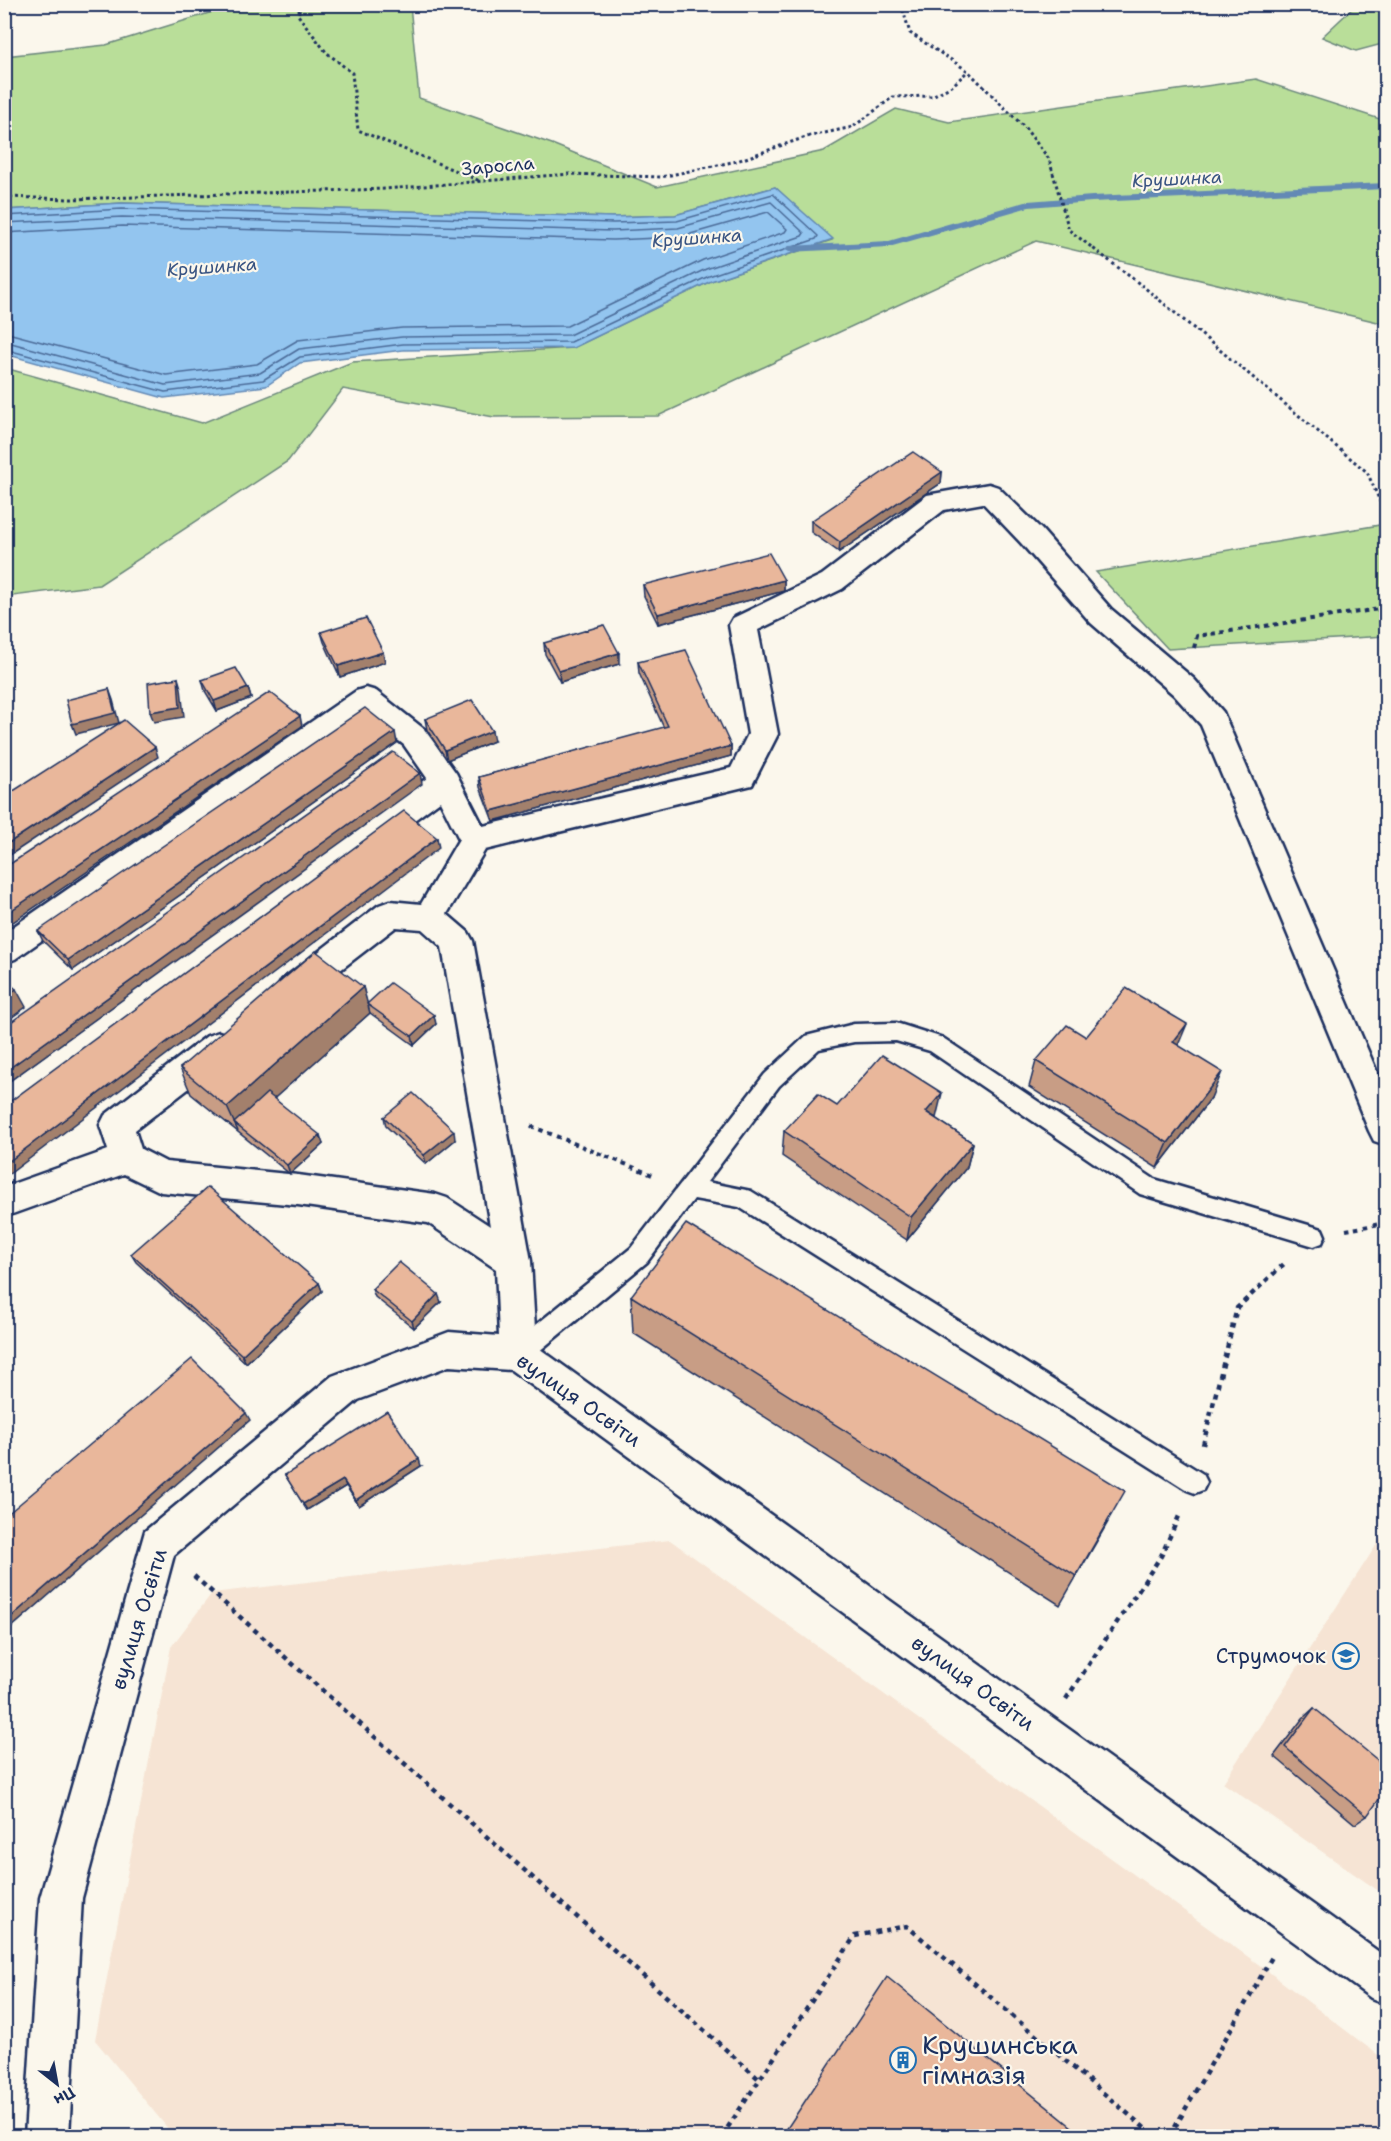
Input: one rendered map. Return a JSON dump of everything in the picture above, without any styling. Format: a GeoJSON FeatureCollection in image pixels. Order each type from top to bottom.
{"type":"FeatureCollection","features":[{"type":"Feature","properties":{"kind":"street"},"geometry":{"type":"LineString","coordinates":[[429,917],[475,840],[741,777],[764,734],[743,625],[832,582],[936,502],[989,493],[1031,536],[1101,616],[1184,687],[1213,720],[1386,1131]]}},
{"type":"Feature","properties":{"kind":"street"},"geometry":{"type":"LineString","coordinates":[[4,950],[366,699],[414,736],[445,781],[475,840]]}},
{"type":"Feature","properties":{"kind":"street"},"geometry":{"type":"LineString","coordinates":[[4,1105],[445,781]]}},
{"type":"Feature","properties":{"kind":"street"},"geometry":{"type":"LineString","coordinates":[[267,1009],[390,914],[429,917],[456,941],[513,1261],[518,1354]]}},
{"type":"Feature","properties":{"kind":"street"},"geometry":{"type":"LineString","coordinates":[[239,1030],[117,1125],[127,1158],[161,1177],[298,1190],[435,1209],[513,1261]]}},
{"type":"Feature","properties":{"kind":"street"},"geometry":{"type":"LineString","coordinates":[[4,1202],[127,1158]]}},
{"type":"Feature","properties":{"kind":"street","name":"вулиця Освіти"},"geometry":{"type":"LineString","coordinates":[[47,2136],[61,1898],[158,1544],[345,1388],[449,1349],[518,1354],[1386,1983]]}},
{"type":"Feature","properties":{"kind":"lane"},"geometry":{"type":"LineString","coordinates":[[518,1354],[639,1256],[772,1080],[813,1042],[854,1033],[896,1032],[936,1044],[1148,1187],[1314,1236]]}},
{"type":"Feature","properties":{"kind":"lane"},"geometry":{"type":"LineString","coordinates":[[689,1190],[743,1198],[1195,1482]]}},
{"type":"Feature","properties":{"kind":"path"},"geometry":{"type":"LineString","coordinates":[[301,4],[298,15],[326,52],[352,73],[358,130],[481,181]]}},
{"type":"Feature","properties":{"kind":"path"},"geometry":{"type":"LineString","coordinates":[[901,4],[910,33],[968,71],[1025,128],[1049,159],[1069,230],[1145,288],[1367,472],[1386,515]]}},
{"type":"Feature","properties":{"kind":"path","name":"Заросла"},"geometry":{"type":"LineString","coordinates":[[4,197],[71,199],[386,189],[569,174],[661,177],[737,161],[806,136],[853,127],[893,97],[932,96],[952,86],[968,71]]}},
{"type":"Feature","properties":{"kind":"path"},"geometry":{"type":"LineString","coordinates":[[1184,687],[1197,636],[1386,608]]}},
{"type":"Feature","properties":{"kind":"path"},"geometry":{"type":"LineString","coordinates":[[485,1108],[689,1190]]}},
{"type":"Feature","properties":{"kind":"path"},"geometry":{"type":"LineString","coordinates":[[158,1544],[760,2080]]}},
{"type":"Feature","properties":{"kind":"path"},"geometry":{"type":"LineString","coordinates":[[1170,2136],[1295,1917]]}},
{"type":"Feature","properties":{"kind":"path"},"geometry":{"type":"LineString","coordinates":[[722,2136],[855,1936],[907,1926],[1154,2136]]}},
{"type":"Feature","properties":{"kind":"shaded area","name":"Струмочок"},"geometry":{"type":"Polygon","coordinates":[[[1386,1530],[1386,1896],[1223,1783],[1386,1530]]]}},
{"type":"Feature","properties":{"kind":"shaded area"},"geometry":{"type":"Polygon","coordinates":[[[670,1540],[1265,1969],[1386,2061],[1386,2136],[174,2136],[95,2040],[171,1647],[212,1593],[670,1540]]]}},
{"type":"Feature","properties":{"kind":"green space"},"geometry":{"type":"Polygon","coordinates":[[[1357,4],[1386,5],[1386,43],[1356,51],[1322,37],[1357,4]]]}},
{"type":"Feature","properties":{"kind":"green space"},"geometry":{"type":"Polygon","coordinates":[[[235,5],[410,5],[419,98],[552,144],[657,187],[824,151],[896,109],[949,122],[1256,79],[1386,121],[1386,324],[1036,241],[658,416],[494,417],[343,389],[288,461],[99,585],[5,597],[5,368],[202,423],[352,362],[573,348],[711,281],[832,240],[775,187],[675,215],[612,217],[122,203],[5,210],[5,56],[106,45],[235,5]]]}},
{"type":"Feature","properties":{"kind":"green space"},"geometry":{"type":"Polygon","coordinates":[[[1386,524],[1386,636],[1168,649],[1096,572],[1386,524]]]}},
{"type":"Feature","properties":{"kind":"water"},"geometry":{"type":"Polygon","coordinates":[[[775,187],[833,239],[711,281],[573,348],[403,350],[300,363],[266,386],[164,398],[5,354],[5,210],[122,203],[612,217],[675,215],[775,187]]]}},
{"type":"Feature","properties":{"kind":"building"},"geometry":{"type":"Polygon","coordinates":[[[913,452],[942,472],[840,542],[811,521],[913,452]]]}},
{"type":"Feature","properties":{"kind":"building"},"geometry":{"type":"Polygon","coordinates":[[[769,553],[784,580],[658,614],[643,585],[769,553]]]}},
{"type":"Feature","properties":{"kind":"building"},"geometry":{"type":"Polygon","coordinates":[[[366,618],[383,652],[338,666],[321,632],[366,618]]]}},
{"type":"Feature","properties":{"kind":"building"},"geometry":{"type":"Polygon","coordinates":[[[604,625],[619,653],[559,671],[544,643],[604,625]]]}},
{"type":"Feature","properties":{"kind":"building"},"geometry":{"type":"Polygon","coordinates":[[[686,650],[731,746],[491,811],[479,777],[668,726],[638,662],[686,650]]]}},
{"type":"Feature","properties":{"kind":"building"},"geometry":{"type":"Polygon","coordinates":[[[236,668],[248,688],[214,701],[202,680],[236,668]]]}},
{"type":"Feature","properties":{"kind":"building"},"geometry":{"type":"Polygon","coordinates":[[[178,678],[180,707],[150,712],[148,683],[178,678]]]}},
{"type":"Feature","properties":{"kind":"building"},"geometry":{"type":"Polygon","coordinates":[[[109,689],[115,713],[72,724],[66,700],[109,689]]]}},
{"type":"Feature","properties":{"kind":"building"},"geometry":{"type":"Polygon","coordinates":[[[270,692],[300,716],[4,915],[4,868],[270,692]]]}},
{"type":"Feature","properties":{"kind":"building"},"geometry":{"type":"Polygon","coordinates":[[[472,700],[492,731],[445,750],[425,719],[472,700]]]}},
{"type":"Feature","properties":{"kind":"building"},"geometry":{"type":"Polygon","coordinates":[[[365,708],[395,732],[68,960],[38,931],[365,708]]]}},
{"type":"Feature","properties":{"kind":"building"},"geometry":{"type":"Polygon","coordinates":[[[124,720],[155,747],[4,846],[4,797],[124,720]]]}},
{"type":"Feature","properties":{"kind":"building"},"geometry":{"type":"Polygon","coordinates":[[[393,752],[420,773],[4,1072],[4,1027],[393,752]]]}},
{"type":"Feature","properties":{"kind":"building"},"geometry":{"type":"Polygon","coordinates":[[[404,811],[437,838],[4,1165],[4,1106],[404,811]]]}},
{"type":"Feature","properties":{"kind":"building"},"geometry":{"type":"Polygon","coordinates":[[[316,951],[363,987],[227,1107],[180,1068],[316,951]]]}},
{"type":"Feature","properties":{"kind":"building"},"geometry":{"type":"Polygon","coordinates":[[[4,979],[16,989],[4,998],[4,979]]]}},
{"type":"Feature","properties":{"kind":"building"},"geometry":{"type":"Polygon","coordinates":[[[390,983],[434,1015],[412,1036],[367,1004],[390,983]]]}},
{"type":"Feature","properties":{"kind":"building"},"geometry":{"type":"Polygon","coordinates":[[[1126,988],[1187,1024],[1173,1042],[1222,1072],[1168,1143],[1036,1061],[1067,1025],[1086,1037],[1126,988]]]}},
{"type":"Feature","properties":{"kind":"building"},"geometry":{"type":"Polygon","coordinates":[[[882,1055],[942,1093],[926,1112],[973,1143],[911,1217],[784,1131],[818,1094],[837,1106],[882,1055]]]}},
{"type":"Feature","properties":{"kind":"building"},"geometry":{"type":"Polygon","coordinates":[[[267,1093],[320,1135],[287,1165],[234,1123],[267,1093]]]}},
{"type":"Feature","properties":{"kind":"building"},"geometry":{"type":"Polygon","coordinates":[[[413,1093],[454,1131],[424,1155],[384,1117],[413,1093]]]}},
{"type":"Feature","properties":{"kind":"building"},"geometry":{"type":"Polygon","coordinates":[[[208,1187],[319,1283],[242,1355],[131,1254],[208,1187]]]}},
{"type":"Feature","properties":{"kind":"building"},"geometry":{"type":"Polygon","coordinates":[[[686,1224],[1125,1491],[1076,1576],[631,1296],[686,1224]]]}},
{"type":"Feature","properties":{"kind":"building"},"geometry":{"type":"Polygon","coordinates":[[[399,1262],[438,1294],[412,1321],[372,1289],[399,1262]]]}},
{"type":"Feature","properties":{"kind":"building"},"geometry":{"type":"Polygon","coordinates":[[[192,1359],[246,1413],[4,1623],[4,1517],[192,1359]]]}},
{"type":"Feature","properties":{"kind":"building"},"geometry":{"type":"Polygon","coordinates":[[[387,1411],[419,1459],[356,1500],[343,1480],[303,1504],[285,1475],[387,1411]]]}},
{"type":"Feature","properties":{"kind":"building"},"geometry":{"type":"Polygon","coordinates":[[[1314,1708],[1386,1767],[1386,1790],[1367,1816],[1285,1747],[1314,1708]]]}},
{"type":"Feature","properties":{"kind":"building","name":"Крушинська гімназія"},"geometry":{"type":"Polygon","coordinates":[[[887,1977],[1083,2136],[782,2136],[887,1977]]]}},
{"type":"Feature","properties":{"kind":"waterway","name":"Крушинка"},"geometry":{"type":"LineString","coordinates":[[789,249],[889,244],[1028,204],[1386,186]]}},
{"type":"Feature","properties":{"kind":"place","name":"Струмочок"},"geometry":{"type":"Point","coordinates":[1346,1656]}},
{"type":"Feature","properties":{"kind":"place","name":"Крушинська гімназія"},"geometry":{"type":"Point","coordinates":[903,2060]}}]}
